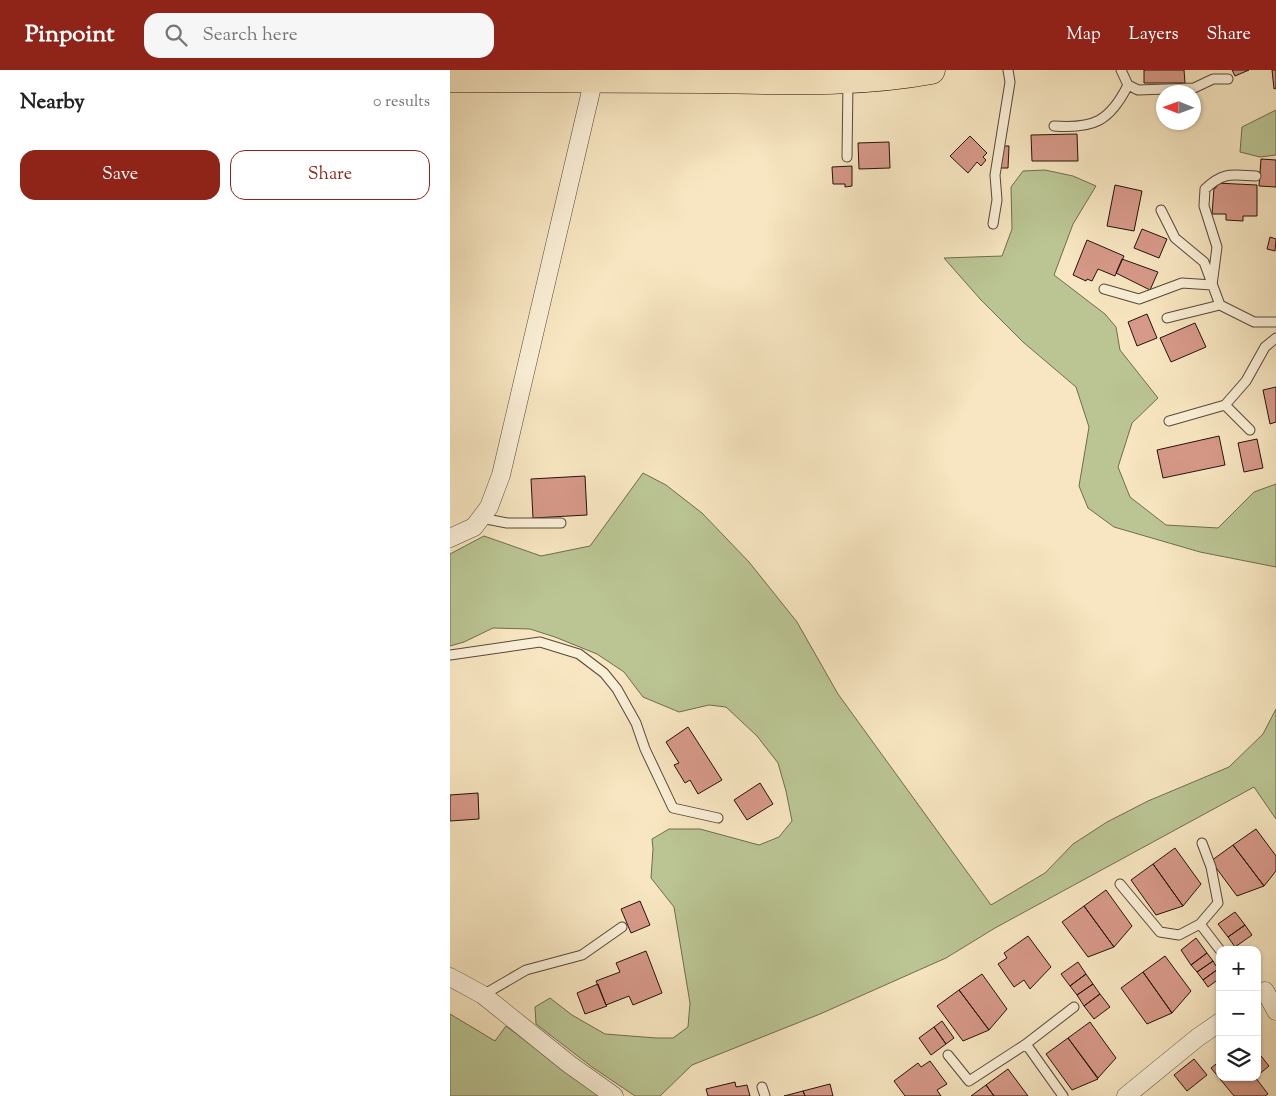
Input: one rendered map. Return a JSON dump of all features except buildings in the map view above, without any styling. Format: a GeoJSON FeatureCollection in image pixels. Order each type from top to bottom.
{"type":"FeatureCollection","features":[{"type":"Feature","properties":{"kind":"main road"},"geometry":{"type":"LineString","coordinates":[[450,78],[794,75],[848,80],[869,79],[931,70]]}},
{"type":"Feature","properties":{"kind":"street"},"geometry":{"type":"LineString","coordinates":[[450,538],[474,528],[489,507],[502,475],[594,78]]}},
{"type":"Feature","properties":{"kind":"street"},"geometry":{"type":"LineString","coordinates":[[450,977],[483,995],[570,1064],[614,1096]]}},
{"type":"Feature","properties":{"kind":"street"},"geometry":{"type":"LineString","coordinates":[[1263,992],[1276,1011]]}},
{"type":"Feature","properties":{"kind":"street"},"geometry":{"type":"LineString","coordinates":[[1126,1096],[1216,1025]]}},
{"type":"Feature","properties":{"kind":"lane"},"geometry":{"type":"LineString","coordinates":[[993,224],[997,200],[995,176],[1010,82],[1008,70]]}},
{"type":"Feature","properties":{"kind":"lane"},"geometry":{"type":"LineString","coordinates":[[1121,70],[1128,85],[1138,90],[1194,88],[1213,79],[1228,79]]}},
{"type":"Feature","properties":{"kind":"lane"},"geometry":{"type":"LineString","coordinates":[[847,157],[848,80]]}},
{"type":"Feature","properties":{"kind":"lane"},"geometry":{"type":"LineString","coordinates":[[1054,126],[1075,127],[1093,123],[1108,116],[1120,101],[1128,85]]}},
{"type":"Feature","properties":{"kind":"lane"},"geometry":{"type":"LineString","coordinates":[[1212,285],[1217,247],[1204,206],[1205,189],[1224,174],[1256,176]]}},
{"type":"Feature","properties":{"kind":"lane"},"geometry":{"type":"LineString","coordinates":[[1161,210],[1175,238],[1204,262],[1220,305]]}},
{"type":"Feature","properties":{"kind":"lane"},"geometry":{"type":"LineString","coordinates":[[1104,289],[1138,298],[1182,283],[1212,285]]}},
{"type":"Feature","properties":{"kind":"lane"},"geometry":{"type":"LineString","coordinates":[[1167,318],[1220,305],[1254,322],[1276,322]]}},
{"type":"Feature","properties":{"kind":"lane"},"geometry":{"type":"LineString","coordinates":[[1169,421],[1225,405],[1246,381],[1265,347],[1276,338]]}},
{"type":"Feature","properties":{"kind":"lane"},"geometry":{"type":"LineString","coordinates":[[1225,405],[1250,430]]}},
{"type":"Feature","properties":{"kind":"lane"},"geometry":{"type":"LineString","coordinates":[[481,518],[507,523],[560,523]]}},
{"type":"Feature","properties":{"kind":"lane"},"geometry":{"type":"LineString","coordinates":[[450,655],[540,642],[579,654],[604,673],[617,689],[636,723],[645,749],[673,808],[718,818]]}},
{"type":"Feature","properties":{"kind":"lane"},"geometry":{"type":"LineString","coordinates":[[1120,884],[1160,932],[1179,934],[1200,924],[1218,903],[1211,867],[1202,843]]}},
{"type":"Feature","properties":{"kind":"lane"},"geometry":{"type":"LineString","coordinates":[[1200,924],[1217,946]]}},
{"type":"Feature","properties":{"kind":"lane"},"geometry":{"type":"LineString","coordinates":[[483,995],[526,970],[582,955],[622,927]]}},
{"type":"Feature","properties":{"kind":"lane"},"geometry":{"type":"LineString","coordinates":[[948,1055],[969,1081],[1026,1044],[1074,1007]]}},
{"type":"Feature","properties":{"kind":"lane"},"geometry":{"type":"LineString","coordinates":[[1026,1044],[1063,1096]]}},
{"type":"Feature","properties":{"kind":"lane"},"geometry":{"type":"LineString","coordinates":[[762,1087],[765,1096]]}},
{"type":"Feature","properties":{"kind":"green space"},"geometry":{"type":"Polygon","coordinates":[[[1276,110],[1276,155],[1260,157],[1240,152],[1242,127],[1276,110]]]}},
{"type":"Feature","properties":{"kind":"green space"},"geometry":{"type":"Polygon","coordinates":[[[1045,170],[1073,176],[1096,186],[1073,224],[1054,275],[1105,314],[1116,327],[1120,350],[1158,398],[1132,423],[1118,467],[1130,497],[1166,525],[1218,528],[1254,492],[1276,484],[1276,567],[1200,552],[1114,527],[1088,508],[1079,486],[1089,427],[1076,387],[1023,342],[981,300],[944,258],[1002,256],[1012,229],[1011,187],[1023,171],[1045,170]]]}},
{"type":"Feature","properties":{"kind":"green space"},"geometry":{"type":"Polygon","coordinates":[[[643,473],[666,485],[702,513],[749,562],[797,622],[838,694],[991,905],[1045,873],[1073,844],[1107,822],[1148,801],[1229,767],[1263,734],[1276,709],[1276,819],[1254,787],[995,928],[946,958],[820,1014],[692,1065],[660,1096],[635,1096],[592,1067],[536,1024],[535,1007],[550,998],[572,1015],[605,1034],[673,1038],[688,1027],[690,1003],[674,907],[651,878],[652,839],[669,829],[700,829],[759,845],[779,837],[792,821],[778,763],[757,736],[726,707],[709,705],[679,712],[643,697],[624,672],[597,654],[555,637],[530,629],[493,628],[464,642],[450,646],[450,554],[484,536],[541,556],[590,546],[643,473]]]}},
{"type":"Feature","properties":{"kind":"green space"},"geometry":{"type":"Polygon","coordinates":[[[450,1014],[495,1041],[506,1026],[600,1096],[450,1096],[450,1014]]]}}]}
